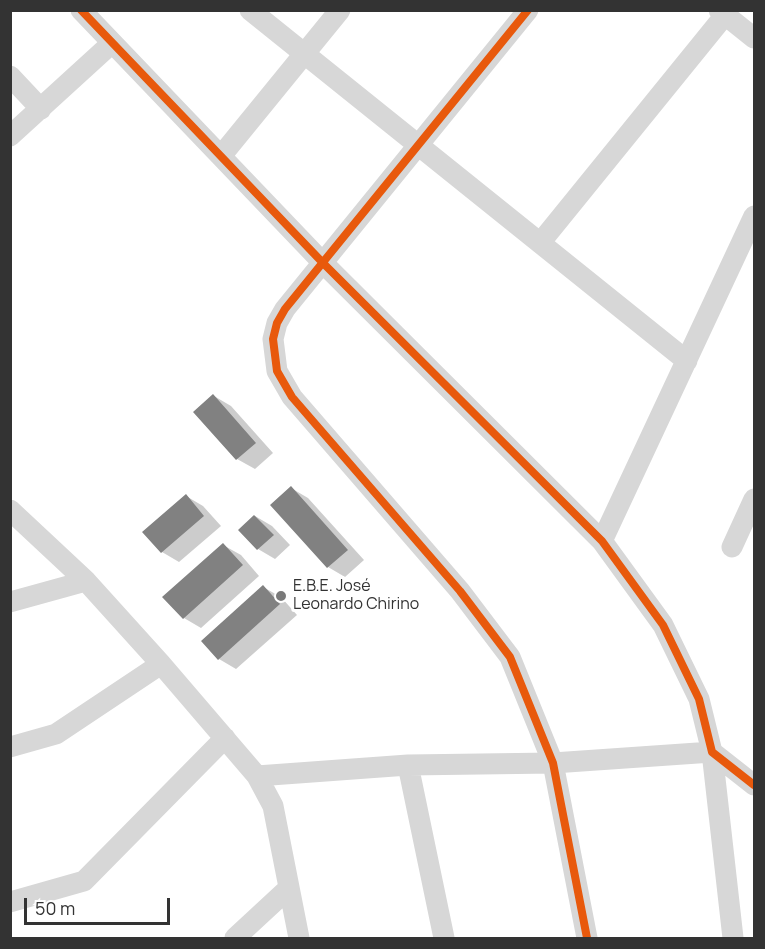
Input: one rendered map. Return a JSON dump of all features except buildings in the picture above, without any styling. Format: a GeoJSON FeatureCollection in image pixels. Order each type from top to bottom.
{"type":"FeatureCollection","features":[{"type":"Feature","properties":{"kind":"street"},"geometry":{"type":"LineString","coordinates":[[81,10],[323,262],[602,541],[663,625],[699,699],[712,752],[733,939]]}},
{"type":"Feature","properties":{"kind":"street"},"geometry":{"type":"LineString","coordinates":[[250,10],[687,361]]}},
{"type":"Feature","properties":{"kind":"street"},"geometry":{"type":"LineString","coordinates":[[221,156],[340,10]]}},
{"type":"Feature","properties":{"kind":"street"},"geometry":{"type":"LineString","coordinates":[[528,10],[285,309],[277,323],[273,339],[277,371],[292,397],[460,591],[510,657],[553,763],[587,939]]}},
{"type":"Feature","properties":{"kind":"street"},"geometry":{"type":"LineString","coordinates":[[540,243],[722,13],[754,38]]}},
{"type":"Feature","properties":{"kind":"street"},"geometry":{"type":"LineString","coordinates":[[10,136],[112,43]]}},
{"type":"Feature","properties":{"kind":"street"},"geometry":{"type":"LineString","coordinates":[[10,76],[41,109]]}},
{"type":"Feature","properties":{"kind":"street"},"geometry":{"type":"LineString","coordinates":[[602,541],[754,216]]}},
{"type":"Feature","properties":{"kind":"street"},"geometry":{"type":"LineString","coordinates":[[732,547],[754,499]]}},
{"type":"Feature","properties":{"kind":"street"},"geometry":{"type":"LineString","coordinates":[[10,510],[86,581],[161,664],[257,777],[273,806],[298,939]]}},
{"type":"Feature","properties":{"kind":"street"},"geometry":{"type":"LineString","coordinates":[[10,602],[86,581]]}},
{"type":"Feature","properties":{"kind":"street"},"geometry":{"type":"LineString","coordinates":[[10,747],[56,734],[161,664]]}},
{"type":"Feature","properties":{"kind":"street"},"geometry":{"type":"LineString","coordinates":[[10,902],[84,881],[225,738]]}},
{"type":"Feature","properties":{"kind":"street"},"geometry":{"type":"LineString","coordinates":[[257,777],[408,765],[553,763],[712,752],[754,785]]}},
{"type":"Feature","properties":{"kind":"street"},"geometry":{"type":"LineString","coordinates":[[408,765],[444,939]]}},
{"type":"Feature","properties":{"kind":"street"},"geometry":{"type":"LineString","coordinates":[[235,939],[289,888]]}},
{"type":"Feature","properties":{"kind":"cycle path"},"geometry":{"type":"LineString","coordinates":[[81,10],[323,263],[602,541],[663,625],[699,699],[712,752],[754,785]]}},
{"type":"Feature","properties":{"kind":"cycle path"},"geometry":{"type":"LineString","coordinates":[[528,10],[285,309],[277,323],[273,339],[277,371],[292,397],[460,591],[510,657],[553,763],[587,938]]}},
{"type":"Feature","properties":{"kind":"place","name":"E.B.E. José Leonardo Chirino"},"geometry":{"type":"Point","coordinates":[281,596]}}]}
